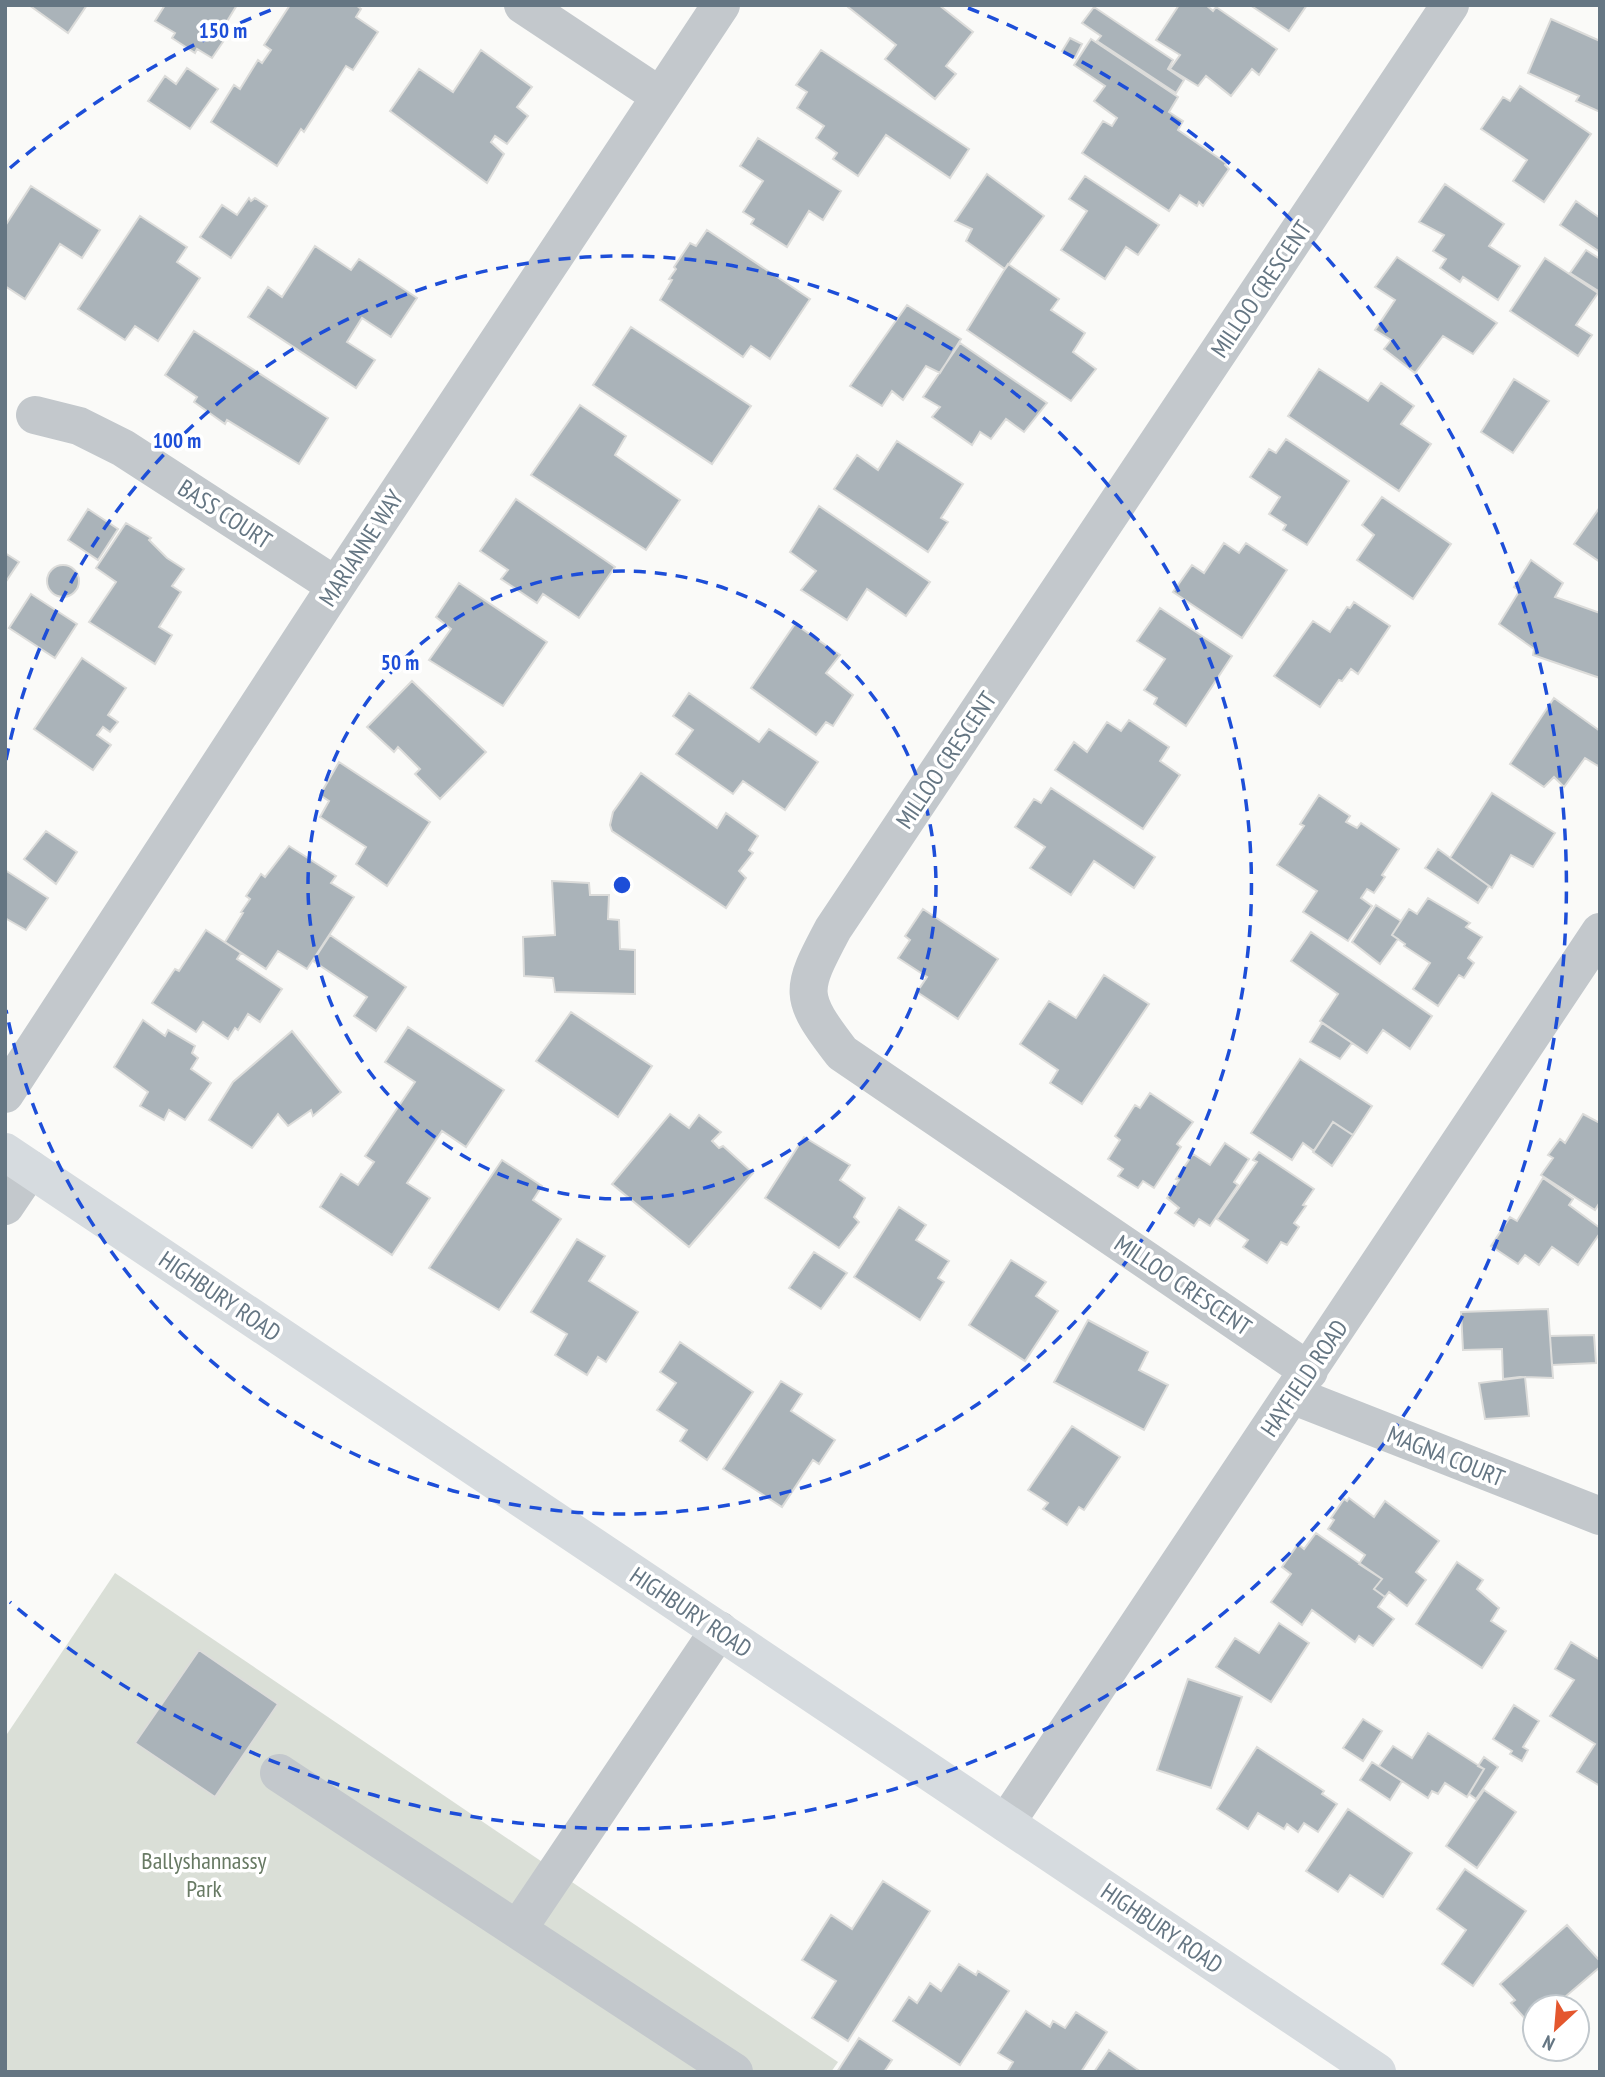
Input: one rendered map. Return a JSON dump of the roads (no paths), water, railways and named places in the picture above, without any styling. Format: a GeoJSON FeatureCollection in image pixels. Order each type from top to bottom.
{"type":"FeatureCollection","features":[{"type":"Feature","properties":{"kind":"main road","name":"HIGHBURY ROAD"},"geometry":{"type":"LineString","coordinates":[[18,1161],[1377,2072]]}},
{"type":"Feature","properties":{"kind":"street"},"geometry":{"type":"LineString","coordinates":[[523,5],[660,96]]}},
{"type":"Feature","properties":{"kind":"street","name":"MARIANNE WAY"},"geometry":{"type":"LineString","coordinates":[[5,1094],[336,586],[721,5]]}},
{"type":"Feature","properties":{"kind":"street","name":"MILLOO CRESCENT"},"geometry":{"type":"LineString","coordinates":[[1301,1383],[842,1053],[818,1023],[807,995],[811,971],[834,929],[1450,5]]}},
{"type":"Feature","properties":{"kind":"street","name":"BASS COURT"},"geometry":{"type":"LineString","coordinates":[[35,415],[79,426],[123,448],[336,586]]}},
{"type":"Feature","properties":{"kind":"street","name":"HAYFIELD ROAD"},"geometry":{"type":"LineString","coordinates":[[1006,1823],[1600,932]]}},
{"type":"Feature","properties":{"kind":"street"},"geometry":{"type":"LineString","coordinates":[[5,1206],[18,1161]]}},
{"type":"Feature","properties":{"kind":"street","name":"MAGNA COURT"},"geometry":{"type":"LineString","coordinates":[[1301,1383],[1600,1516]]}},
{"type":"Feature","properties":{"kind":"street"},"geometry":{"type":"LineString","coordinates":[[518,1929],[719,1630]]}},
{"type":"Feature","properties":{"kind":"street"},"geometry":{"type":"LineString","coordinates":[[279,1773],[734,2072]]}},
{"type":"Feature","properties":{"kind":"park label","name":"Ballyshannassy Park"},"geometry":{"type":"Point","coordinates":[204,1874]}}]}
